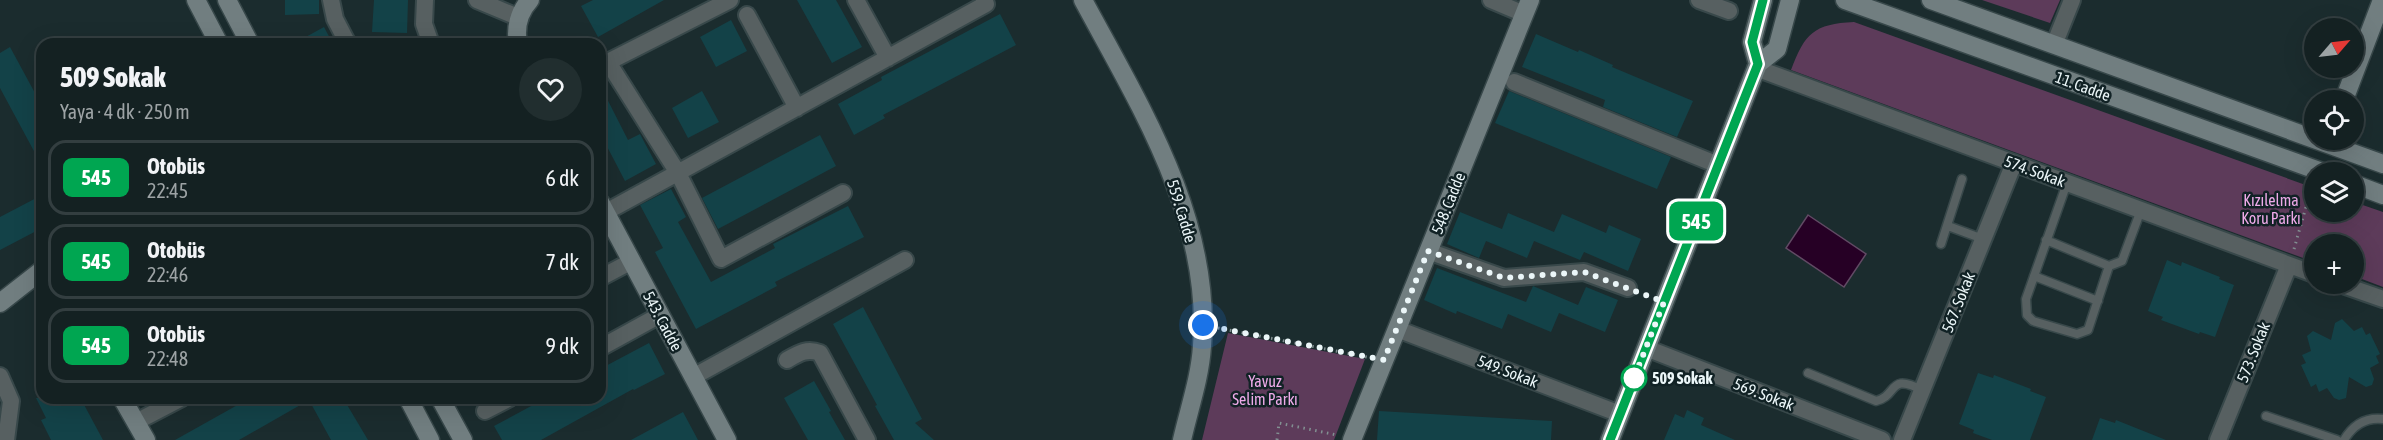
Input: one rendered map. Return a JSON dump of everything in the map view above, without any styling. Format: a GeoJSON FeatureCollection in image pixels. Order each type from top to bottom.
{"type":"FeatureCollection","features":[{"type":"Feature","properties":{"kind":"main road"},"geometry":{"type":"LineString","coordinates":[[196,0],[216,38]]}},
{"type":"Feature","properties":{"kind":"main road"},"geometry":{"type":"LineString","coordinates":[[227,0],[247,38]]}},
{"type":"Feature","properties":{"kind":"main road"},"geometry":{"type":"LineString","coordinates":[[517,38],[519,18],[530,0]]}},
{"type":"Feature","properties":{"kind":"main road","name":"559. Cadde"},"geometry":{"type":"LineString","coordinates":[[1083,0],[1155,137],[1181,202],[1196,260],[1203,325],[1199,368],[1182,440]]}},
{"type":"Feature","properties":{"kind":"main road"},"geometry":{"type":"LineString","coordinates":[[1757,66],[1752,42],[1763,0]]}},
{"type":"Feature","properties":{"kind":"main road"},"geometry":{"type":"LineString","coordinates":[[1610,440],[1757,66],[1777,49],[1790,0]]}},
{"type":"Feature","properties":{"kind":"main road","name":"11. Cadde"},"geometry":{"type":"LineString","coordinates":[[1845,0],[2304,166]]}},
{"type":"Feature","properties":{"kind":"main road","name":"11. Cadde"},"geometry":{"type":"LineString","coordinates":[[1930,0],[2304,134]]}},
{"type":"Feature","properties":{"kind":"main road"},"geometry":{"type":"LineString","coordinates":[[2348,90],[2382,0]]}},
{"type":"Feature","properties":{"kind":"main road","name":"548. Cadde"},"geometry":{"type":"LineString","coordinates":[[1352,439],[1527,7]]}},
{"type":"Feature","properties":{"kind":"main road","name":"11. Cadde"},"geometry":{"type":"LineString","coordinates":[[2347,150],[2383,165]]}},
{"type":"Feature","properties":{"kind":"main road"},"geometry":{"type":"LineString","coordinates":[[2364,188],[2383,195]]}},
{"type":"Feature","properties":{"kind":"main road","name":"543. Cadde"},"geometry":{"type":"LineString","coordinates":[[606,213],[727,440]]}},
{"type":"Feature","properties":{"kind":"main road"},"geometry":{"type":"LineString","coordinates":[[0,303],[36,275]]}},
{"type":"Feature","properties":{"kind":"main road"},"geometry":{"type":"LineString","coordinates":[[126,404],[146,440]]}},
{"type":"Feature","properties":{"kind":"main road"},"geometry":{"type":"LineString","coordinates":[[411,404],[430,440]]}},
{"type":"Feature","properties":{"kind":"main road"},"geometry":{"type":"LineString","coordinates":[[443,404],[463,440]]}},
{"type":"Feature","properties":{"kind":"street"},"geometry":{"type":"LineString","coordinates":[[332,0],[335,19],[345,38]]}},
{"type":"Feature","properties":{"kind":"street"},"geometry":{"type":"LineString","coordinates":[[425,0],[424,24],[429,38]]}},
{"type":"Feature","properties":{"kind":"street"},"geometry":{"type":"LineString","coordinates":[[477,0],[519,18]]}},
{"type":"Feature","properties":{"kind":"street"},"geometry":{"type":"LineString","coordinates":[[730,0],[608,62],[678,173],[722,260],[843,193]]}},
{"type":"Feature","properties":{"kind":"street"},"geometry":{"type":"LineString","coordinates":[[856,0],[888,58]]}},
{"type":"Feature","properties":{"kind":"street"},"geometry":{"type":"LineString","coordinates":[[606,206],[678,173],[986,4],[984,0]]}},
{"type":"Feature","properties":{"kind":"street"},"geometry":{"type":"LineString","coordinates":[[1491,0],[1527,7]]}},
{"type":"Feature","properties":{"kind":"street"},"geometry":{"type":"LineString","coordinates":[[1699,0],[1729,11]]}},
{"type":"Feature","properties":{"kind":"street"},"geometry":{"type":"LineString","coordinates":[[2054,45],[2072,0]]}},
{"type":"Feature","properties":{"kind":"street"},"geometry":{"type":"LineString","coordinates":[[747,15],[797,108]]}},
{"type":"Feature","properties":{"kind":"street","name":"574. Sokak"},"geometry":{"type":"LineString","coordinates":[[1757,66],[2304,270]]}},
{"type":"Feature","properties":{"kind":"street"},"geometry":{"type":"LineString","coordinates":[[1514,82],[1718,165]]}},
{"type":"Feature","properties":{"kind":"street","name":"567. Sokak"},"geometry":{"type":"LineString","coordinates":[[1902,440],[2014,163]]}},
{"type":"Feature","properties":{"kind":"street"},"geometry":{"type":"LineString","coordinates":[[1428,251],[1504,278],[1584,272],[1628,288]]}},
{"type":"Feature","properties":{"kind":"street"},"geometry":{"type":"LineString","coordinates":[[693,377],[905,260]]}},
{"type":"Feature","properties":{"kind":"street"},"geometry":{"type":"LineString","coordinates":[[606,275],[632,261]]}},
{"type":"Feature","properties":{"kind":"street","name":"573. Sokak"},"geometry":{"type":"LineString","coordinates":[[2218,440],[2289,265]]}},
{"type":"Feature","properties":{"kind":"street"},"geometry":{"type":"LineString","coordinates":[[2364,292],[2383,299]]}},
{"type":"Feature","properties":{"kind":"street"},"geometry":{"type":"LineString","coordinates":[[606,345],[660,315]]}},
{"type":"Feature","properties":{"kind":"street","name":"549. Sokak"},"geometry":{"type":"LineString","coordinates":[[1397,329],[1620,414]]}},
{"type":"Feature","properties":{"kind":"street","name":"569. Sokak"},"geometry":{"type":"LineString","coordinates":[[1646,348],[1882,440]]}},
{"type":"Feature","properties":{"kind":"street"},"geometry":{"type":"LineString","coordinates":[[787,360],[812,350],[820,353],[867,440]]}},
{"type":"Feature","properties":{"kind":"street"},"geometry":{"type":"LineString","coordinates":[[0,376],[12,401],[6,440]]}},
{"type":"Feature","properties":{"kind":"street"},"geometry":{"type":"LineString","coordinates":[[136,422],[170,404]]}},
{"type":"Feature","properties":{"kind":"street"},"geometry":{"type":"LineString","coordinates":[[485,411],[498,404]]}},
{"type":"Feature","properties":{"kind":"lane"},"geometry":{"type":"LineString","coordinates":[[1941,244],[1962,179]]}},
{"type":"Feature","properties":{"kind":"lane"},"geometry":{"type":"LineString","coordinates":[[2067,183],[2034,276],[2025,306],[2027,315],[2033,321],[2082,334],[2088,330],[2091,323],[2109,266]]}},
{"type":"Feature","properties":{"kind":"lane"},"geometry":{"type":"LineString","coordinates":[[2046,240],[2109,266],[2121,261],[2141,210]]}},
{"type":"Feature","properties":{"kind":"lane"},"geometry":{"type":"LineString","coordinates":[[1948,225],[1983,239]]}},
{"type":"Feature","properties":{"kind":"lane"},"geometry":{"type":"LineString","coordinates":[[2034,276],[2098,300]]}},
{"type":"Feature","properties":{"kind":"lane"},"geometry":{"type":"LineString","coordinates":[[1808,373],[1876,401],[1882,400],[1893,386],[1900,384],[1909,383],[1922,390]]}},
{"type":"Feature","properties":{"kind":"lane"},"geometry":{"type":"LineString","coordinates":[[2266,416],[2337,440]]}},
{"type":"Feature","properties":{"kind":"lane"},"geometry":{"type":"LineString","coordinates":[[2344,440],[2359,423],[2383,419]]}},
{"type":"Feature","properties":{"kind":"path"},"geometry":{"type":"LineString","coordinates":[[2289,265],[2304,212]]}},
{"type":"Feature","properties":{"kind":"path"},"geometry":{"type":"LineString","coordinates":[[1203,325],[1384,360]]}},
{"type":"Feature","properties":{"kind":"path"},"geometry":{"type":"LineString","coordinates":[[1277,440],[1280,423],[1352,439]]}},
{"type":"Feature","properties":{"kind":"green space"},"geometry":{"type":"Polygon","coordinates":[[[1982,0],[2060,0],[2050,23],[1982,0]]]}},
{"type":"Feature","properties":{"kind":"green space","name":"Kızılelma Koru Parkı"},"geometry":{"type":"Polygon","coordinates":[[[1854,22],[2304,184],[2304,222],[2364,222],[2364,205],[2383,212],[2383,287],[2364,280],[2364,234],[2304,234],[2304,258],[1791,70],[1801,47],[1813,33],[1820,28],[1854,22]]]}},
{"type":"Feature","properties":{"kind":"green space","name":"Yavuz Selim Parkı"},"geometry":{"type":"Polygon","coordinates":[[[1228,333],[1365,359],[1334,440],[1202,440],[1228,333]]]}},
{"type":"Feature","properties":{"kind":"shaded area"},"geometry":{"type":"Polygon","coordinates":[[[1808,215],[1866,254],[1844,287],[1786,248],[1808,215]]]}},
{"type":"Feature","properties":{"kind":"building"},"geometry":{"type":"Polygon","coordinates":[[[285,0],[319,0],[319,14],[285,15],[285,0]]]}},
{"type":"Feature","properties":{"kind":"building"},"geometry":{"type":"Polygon","coordinates":[[[374,0],[408,0],[407,33],[372,32],[374,0]]]}},
{"type":"Feature","properties":{"kind":"building"},"geometry":{"type":"Polygon","coordinates":[[[593,0],[664,0],[598,37],[581,6],[593,0]]]}},
{"type":"Feature","properties":{"kind":"building"},"geometry":{"type":"Polygon","coordinates":[[[797,0],[836,0],[862,47],[832,63],[797,0]]]}},
{"type":"Feature","properties":{"kind":"building"},"geometry":{"type":"Polygon","coordinates":[[[1000,14],[1016,45],[883,115],[885,118],[854,135],[838,104],[882,80],[881,77],[1000,14]]]}},
{"type":"Feature","properties":{"kind":"building"},"geometry":{"type":"Polygon","coordinates":[[[731,20],[747,51],[716,67],[700,37],[731,20]]]}},
{"type":"Feature","properties":{"kind":"building"},"geometry":{"type":"Polygon","coordinates":[[[324,27],[330,38],[304,38],[324,27]]]}},
{"type":"Feature","properties":{"kind":"building"},"geometry":{"type":"Polygon","coordinates":[[[1536,34],[1578,52],[1579,50],[1613,65],[1612,67],[1693,101],[1677,137],[1603,107],[1605,100],[1522,67],[1536,34]]]}},
{"type":"Feature","properties":{"kind":"building"},"geometry":{"type":"Polygon","coordinates":[[[10,47],[36,95],[36,155],[0,88],[0,53],[10,47]]]}},
{"type":"Feature","properties":{"kind":"building"},"geometry":{"type":"Polygon","coordinates":[[[702,91],[719,122],[688,138],[672,108],[702,91]]]}},
{"type":"Feature","properties":{"kind":"building"},"geometry":{"type":"Polygon","coordinates":[[[1509,91],[1671,157],[1657,189],[1495,123],[1509,91]]]}},
{"type":"Feature","properties":{"kind":"building"},"geometry":{"type":"Polygon","coordinates":[[[606,97],[628,140],[640,134],[656,164],[625,181],[606,145],[606,97]]]}},
{"type":"Feature","properties":{"kind":"building"},"geometry":{"type":"Polygon","coordinates":[[[820,135],[836,166],[718,229],[702,198],[820,135]]]}},
{"type":"Feature","properties":{"kind":"building"},"geometry":{"type":"Polygon","coordinates":[[[671,189],[686,217],[678,222],[711,282],[775,248],[773,244],[848,206],[864,237],[775,282],[777,286],[696,329],[655,252],[663,248],[640,205],[671,189]]]}},
{"type":"Feature","properties":{"kind":"building"},"geometry":{"type":"Polygon","coordinates":[[[36,198],[36,231],[0,250],[0,217],[36,198]]]}},
{"type":"Feature","properties":{"kind":"building"},"geometry":{"type":"Polygon","coordinates":[[[1460,212],[1502,229],[1508,213],[1554,232],[1562,214],[1606,233],[1609,225],[1641,239],[1628,271],[1584,252],[1580,260],[1534,241],[1527,258],[1486,241],[1479,258],[1447,244],[1460,212]]]}},
{"type":"Feature","properties":{"kind":"building"},"geometry":{"type":"Polygon","coordinates":[[[2167,260],[2181,266],[2182,262],[2234,285],[2215,337],[2200,332],[2199,334],[2161,320],[2163,317],[2148,311],[2167,260]]]}},
{"type":"Feature","properties":{"kind":"building"},"geometry":{"type":"Polygon","coordinates":[[[1437,268],[1526,302],[1533,286],[1578,305],[1586,287],[1618,300],[1605,332],[1559,313],[1551,332],[1508,314],[1502,329],[1457,311],[1456,314],[1424,300],[1437,268]]]}},
{"type":"Feature","properties":{"kind":"building"},"geometry":{"type":"Polygon","coordinates":[[[863,307],[922,419],[915,423],[934,440],[894,440],[875,406],[877,405],[833,324],[863,307]]]}},
{"type":"Feature","properties":{"kind":"building"},"geometry":{"type":"Polygon","coordinates":[[[2342,319],[2354,331],[2362,327],[2366,335],[2370,333],[2380,354],[2376,356],[2379,363],[2370,368],[2374,379],[2372,385],[2366,387],[2349,377],[2346,398],[2339,400],[2334,398],[2327,388],[2319,392],[2316,384],[2311,387],[2301,365],[2306,363],[2302,355],[2311,351],[2307,336],[2313,331],[2331,340],[2335,323],[2342,319]]]}},
{"type":"Feature","properties":{"kind":"building"},"geometry":{"type":"Polygon","coordinates":[[[649,343],[665,374],[606,404],[606,366],[649,343]]]}},
{"type":"Feature","properties":{"kind":"building"},"geometry":{"type":"Polygon","coordinates":[[[1978,373],[1993,378],[1994,375],[2046,397],[2030,440],[1992,440],[1973,433],[1974,430],[1959,424],[1978,373]]]}},
{"type":"Feature","properties":{"kind":"building"},"geometry":{"type":"Polygon","coordinates":[[[814,381],[845,440],[808,440],[784,398],[814,381]]]}},
{"type":"Feature","properties":{"kind":"building"},"geometry":{"type":"Polygon","coordinates":[[[39,404],[84,404],[103,440],[51,440],[41,420],[46,418],[39,404]]]}},
{"type":"Feature","properties":{"kind":"building"},"geometry":{"type":"Polygon","coordinates":[[[239,404],[302,404],[239,440],[175,440],[239,404]]]}},
{"type":"Feature","properties":{"kind":"building"},"geometry":{"type":"Polygon","coordinates":[[[311,404],[347,404],[368,440],[331,440],[311,404]]]}},
{"type":"Feature","properties":{"kind":"building"},"geometry":{"type":"Polygon","coordinates":[[[535,404],[606,404],[541,440],[502,440],[494,426],[535,404]]]}},
{"type":"Feature","properties":{"kind":"building"},"geometry":{"type":"Polygon","coordinates":[[[1687,410],[1704,418],[1701,425],[1735,440],[1664,440],[1675,414],[1684,418],[1687,410]]]}},
{"type":"Feature","properties":{"kind":"building"},"geometry":{"type":"Polygon","coordinates":[[[1379,411],[1552,421],[1551,440],[1377,440],[1379,411]]]}},
{"type":"Feature","properties":{"kind":"building"},"geometry":{"type":"Polygon","coordinates":[[[683,412],[698,440],[631,440],[683,412]]]}},
{"type":"Feature","properties":{"kind":"building"},"geometry":{"type":"Polygon","coordinates":[[[2100,418],[2115,423],[2116,420],[2166,440],[2092,440],[2100,418]]]}},
{"type":"Feature","properties":{"kind":"bus line","name":"545"},"geometry":{"type":"LineString","coordinates":[[1610,440],[1758,64],[1752,42],[1763,0]]}},
{"type":"Feature","properties":{"kind":"place","name":"509 Sokak"},"geometry":{"type":"Point","coordinates":[1634,378]}},
{"type":"Feature","properties":{"kind":"route"},"geometry":{"type":"LineString","coordinates":[[1203,325],[1384,360],[1428,251],[1504,278],[1584,272],[1664,302],[1634,378]]}}]}
